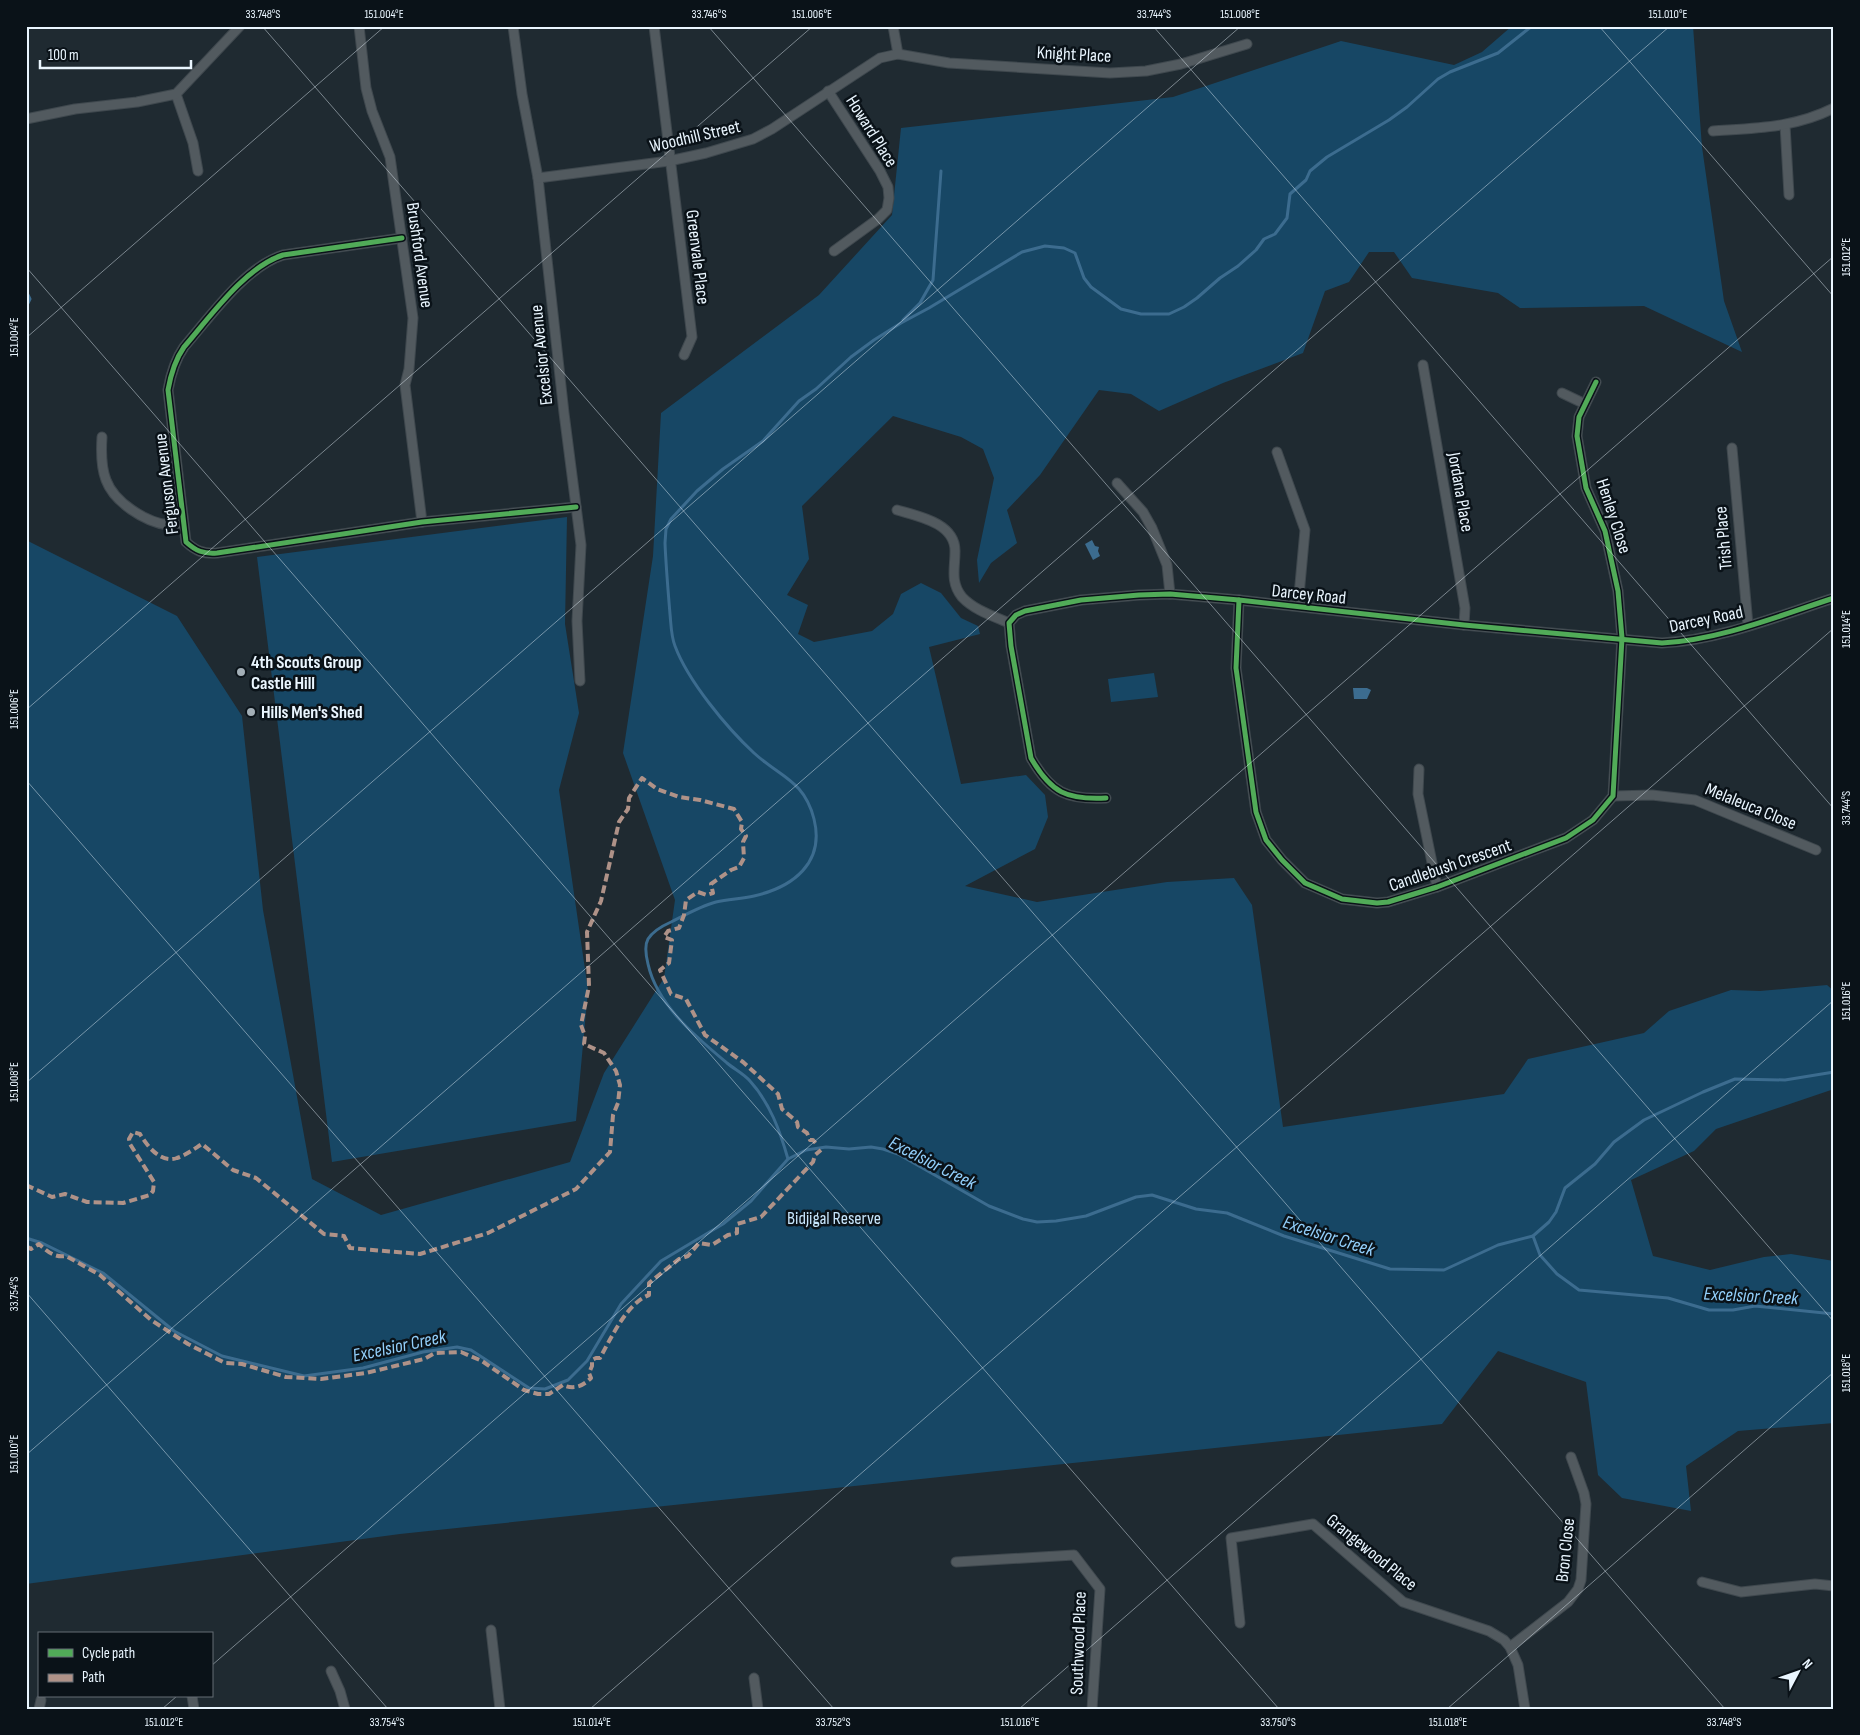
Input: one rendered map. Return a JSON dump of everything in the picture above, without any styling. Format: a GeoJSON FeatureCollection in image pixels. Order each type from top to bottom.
{"type":"FeatureCollection","features":[{"type":"Feature","properties":{"kind":"street"},"geometry":{"type":"LineString","coordinates":[[26,119],[176,94],[240,26]]}},
{"type":"Feature","properties":{"kind":"street","name":"Brushford Avenue"},"geometry":{"type":"LineString","coordinates":[[359,26],[366,88],[372,111],[390,157],[402,238],[412,318],[409,369],[405,385],[422,522]]}},
{"type":"Feature","properties":{"kind":"street","name":"Excelsior Avenue"},"geometry":{"type":"LineString","coordinates":[[513,26],[522,94],[538,178],[564,413],[581,545],[577,621],[580,681]]}},
{"type":"Feature","properties":{"kind":"street","name":"Greenvale Place"},"geometry":{"type":"LineString","coordinates":[[654,26],[692,337],[684,355]]}},
{"type":"Feature","properties":{"kind":"street"},"geometry":{"type":"LineString","coordinates":[[893,26],[898,54]]}},
{"type":"Feature","properties":{"kind":"street","name":"Knight Place"},"geometry":{"type":"LineString","coordinates":[[898,54],[949,63],[1110,73],[1146,71],[1181,64],[1247,44]]}},
{"type":"Feature","properties":{"kind":"street","name":"Woodhill Street"},"geometry":{"type":"LineString","coordinates":[[538,178],[669,161],[753,140],[880,58],[898,54]]}},
{"type":"Feature","properties":{"kind":"street","name":"Howard Place"},"geometry":{"type":"LineString","coordinates":[[828,91],[880,171],[888,186],[889,198],[887,210],[878,219],[834,251]]}},
{"type":"Feature","properties":{"kind":"street"},"geometry":{"type":"LineString","coordinates":[[176,94],[193,143],[198,170]]}},
{"type":"Feature","properties":{"kind":"street"},"geometry":{"type":"LineString","coordinates":[[1713,131],[1786,125],[1816,117],[1834,108]]}},
{"type":"Feature","properties":{"kind":"street"},"geometry":{"type":"LineString","coordinates":[[1786,125],[1789,195]]}},
{"type":"Feature","properties":{"kind":"street","name":"Ferguson Avenue"},"geometry":{"type":"LineString","coordinates":[[402,238],[273,258],[252,271],[184,347],[171,373],[168,390],[186,542],[194,550],[205,554],[422,522],[576,507]]}},
{"type":"Feature","properties":{"kind":"street","name":"Jordana Place"},"geometry":{"type":"LineString","coordinates":[[1423,365],[1465,608],[1464,625]]}},
{"type":"Feature","properties":{"kind":"street","name":"Henley Close"},"geometry":{"type":"LineString","coordinates":[[1596,382],[1578,424],[1578,446],[1586,488],[1605,531],[1618,591],[1622,638]]}},
{"type":"Feature","properties":{"kind":"street"},"geometry":{"type":"LineString","coordinates":[[1562,393],[1585,404]]}},
{"type":"Feature","properties":{"kind":"street"},"geometry":{"type":"LineString","coordinates":[[102,437],[103,469],[111,491],[134,511],[152,520],[168,525],[184,523]]}},
{"type":"Feature","properties":{"kind":"street","name":"Trish Place"},"geometry":{"type":"LineString","coordinates":[[1732,448],[1748,625]]}},
{"type":"Feature","properties":{"kind":"street"},"geometry":{"type":"LineString","coordinates":[[1277,452],[1305,530],[1298,606]]}},
{"type":"Feature","properties":{"kind":"street"},"geometry":{"type":"LineString","coordinates":[[1117,483],[1144,512],[1152,528],[1167,565],[1170,594]]}},
{"type":"Feature","properties":{"kind":"street"},"geometry":{"type":"LineString","coordinates":[[897,510],[925,518],[940,526],[951,537],[956,550],[953,566],[954,581],[962,596],[974,607],[1009,623],[1011,646],[1031,758],[1040,773],[1052,786],[1062,793],[1086,799],[1106,798]]}},
{"type":"Feature","properties":{"kind":"street","name":"Darcey Road"},"geometry":{"type":"LineString","coordinates":[[1009,623],[1016,615],[1025,611],[1081,600],[1170,594],[1464,625],[1662,643],[1687,642],[1834,598]]}},
{"type":"Feature","properties":{"kind":"street","name":"Candlebush Crescent"},"geometry":{"type":"LineString","coordinates":[[1239,600],[1236,668],[1256,812],[1266,840],[1282,860],[1305,883],[1342,899],[1377,903],[1388,902],[1437,888],[1566,838],[1592,820],[1613,796]]}},
{"type":"Feature","properties":{"kind":"street"},"geometry":{"type":"LineString","coordinates":[[1613,796],[1622,638]]}},
{"type":"Feature","properties":{"kind":"street"},"geometry":{"type":"LineString","coordinates":[[1419,769],[1418,794],[1437,888]]}},
{"type":"Feature","properties":{"kind":"street","name":"Melaleuca Close"},"geometry":{"type":"LineString","coordinates":[[1613,796],[1652,795],[1695,800],[1816,850]]}},
{"type":"Feature","properties":{"kind":"street","name":"Bron Close"},"geometry":{"type":"LineString","coordinates":[[1510,1647],[1568,1602],[1581,1580],[1586,1504],[1572,1457]]}},
{"type":"Feature","properties":{"kind":"street","name":"Grangewood Place"},"geometry":{"type":"LineString","coordinates":[[1240,1623],[1231,1538],[1313,1524],[1403,1602],[1489,1631],[1510,1647]]}},
{"type":"Feature","properties":{"kind":"street","name":"Southwood Place"},"geometry":{"type":"LineString","coordinates":[[956,1562],[1074,1555],[1100,1589],[1092,1709]]}},
{"type":"Feature","properties":{"kind":"street"},"geometry":{"type":"LineString","coordinates":[[1702,1582],[1741,1592],[1815,1584],[1834,1586]]}},
{"type":"Feature","properties":{"kind":"street"},"geometry":{"type":"LineString","coordinates":[[491,1630],[500,1709]]}},
{"type":"Feature","properties":{"kind":"street"},"geometry":{"type":"LineString","coordinates":[[1510,1647],[1518,1665],[1525,1709]]}},
{"type":"Feature","properties":{"kind":"street"},"geometry":{"type":"LineString","coordinates":[[331,1671],[340,1691],[345,1709]]}},
{"type":"Feature","properties":{"kind":"street"},"geometry":{"type":"LineString","coordinates":[[754,1678],[758,1709]]}},
{"type":"Feature","properties":{"kind":"green space","name":"Bidjigal Reserve"},"geometry":{"type":"Polygon","coordinates":[[[1512,26],[1693,26],[1702,147],[1724,301],[1742,352],[1644,306],[1520,308],[1498,293],[1412,278],[1394,252],[1369,252],[1349,282],[1325,291],[1303,353],[1223,383],[1159,411],[1131,394],[1099,390],[1040,475],[1007,510],[1017,543],[991,563],[979,583],[977,560],[994,478],[983,449],[961,437],[893,416],[802,506],[809,559],[787,595],[808,605],[798,634],[814,642],[872,631],[893,614],[901,594],[921,583],[941,593],[961,618],[978,626],[980,634],[929,647],[961,784],[1026,775],[1045,795],[1048,817],[1035,849],[965,886],[1037,902],[1167,882],[1234,878],[1252,905],[1283,1127],[1504,1094],[1528,1059],[1644,1033],[1669,1011],[1731,990],[1760,991],[1827,985],[1834,991],[1834,1089],[1716,1129],[1694,1151],[1631,1180],[1653,1256],[1710,1270],[1764,1257],[1791,1254],[1834,1261],[1834,1423],[1738,1431],[1686,1466],[1691,1511],[1622,1498],[1598,1475],[1586,1382],[1498,1351],[1442,1424],[400,1534],[26,1584],[26,540],[177,616],[242,716],[263,910],[312,1179],[381,1215],[570,1162],[604,1073],[664,978],[675,900],[623,753],[653,556],[661,413],[819,295],[892,215],[901,128],[1173,97],[1341,41],[1454,65],[1482,52],[1512,26]]]}},
{"type":"Feature","properties":{"kind":"green space"},"geometry":{"type":"Polygon","coordinates":[[[567,517],[565,624],[579,713],[559,790],[588,990],[576,1121],[332,1162],[257,557],[567,517]]]}},
{"type":"Feature","properties":{"kind":"green space"},"geometry":{"type":"Polygon","coordinates":[[[1154,673],[1158,697],[1111,702],[1108,679],[1154,673]]]}},
{"type":"Feature","properties":{"kind":"shaded area"},"geometry":{"type":"Polygon","coordinates":[[[1092,540],[1095,546],[1099,547],[1100,556],[1093,560],[1085,544],[1092,540]]]}},
{"type":"Feature","properties":{"kind":"shaded area"},"geometry":{"type":"Polygon","coordinates":[[[1353,688],[1367,688],[1371,690],[1367,699],[1354,699],[1353,688]]]}},
{"type":"Feature","properties":{"kind":"waterway"},"geometry":{"type":"LineString","coordinates":[[788,1159],[774,1118],[757,1090],[748,1078],[715,1053],[679,1019],[660,993],[648,964],[647,942],[655,931],[710,904],[768,892],[793,879],[803,871],[810,860],[815,848],[816,835],[814,819],[810,806],[804,796],[790,780],[754,753],[732,731],[709,703],[681,660],[672,634],[666,570],[666,529],[671,519],[697,491],[723,469],[763,441],[799,401],[816,389],[851,357],[901,323],[1022,252],[1045,246],[1064,248],[1075,253],[1084,278],[1091,287],[1121,309],[1141,314],[1169,314],[1184,307],[1238,266],[1256,250],[1264,239],[1275,234],[1287,218],[1290,194],[1306,180],[1310,171],[1327,157],[1389,120],[1407,107],[1438,79],[1450,72],[1498,53],[1532,26]]}},
{"type":"Feature","properties":{"kind":"waterway"},"geometry":{"type":"LineString","coordinates":[[903,320],[920,303],[933,280],[941,171]]}},
{"type":"Feature","properties":{"kind":"waterway"},"geometry":{"type":"LineString","coordinates":[[26,291],[30,299],[26,307]]}},
{"type":"Feature","properties":{"kind":"waterway"},"geometry":{"type":"LineString","coordinates":[[1533,1236],[1549,1222],[1556,1212],[1565,1188],[1595,1164],[1614,1142],[1644,1120],[1735,1079],[1785,1080],[1834,1072]]}},
{"type":"Feature","properties":{"kind":"waterway","name":"Excelsior Creek"},"geometry":{"type":"LineString","coordinates":[[26,1238],[42,1243],[103,1273],[174,1331],[222,1356],[304,1376],[363,1368],[423,1352],[457,1347],[471,1350],[529,1388],[545,1389],[568,1380],[587,1361],[621,1304],[661,1261],[723,1224],[751,1201],[788,1159],[806,1150],[826,1147],[849,1149],[871,1147],[898,1154],[989,1206],[1023,1219],[1037,1222],[1086,1216],[1136,1197],[1152,1195],[1196,1209],[1227,1213],[1284,1236],[1390,1269],[1444,1270],[1498,1245],[1533,1236],[1540,1255],[1557,1274],[1579,1290],[1668,1298],[1709,1310],[1733,1310],[1755,1306],[1834,1314]]}},
{"type":"Feature","properties":{"kind":"marked path"},"geometry":{"type":"LineString","coordinates":[[26,1185],[52,1197],[65,1194],[87,1202],[123,1203],[150,1195],[153,1191],[154,1182],[130,1144],[129,1139],[133,1132],[140,1134],[155,1153],[165,1158],[180,1157],[202,1144],[233,1170],[256,1178],[324,1234],[344,1236],[350,1248],[420,1254],[488,1233],[576,1189],[610,1152],[613,1115],[618,1103],[620,1085],[616,1071],[604,1053],[584,1044],[585,1036],[581,1025],[589,986],[587,932],[601,901],[619,822],[628,809],[629,798],[642,778],[657,789],[679,797],[700,800],[734,809],[742,822],[741,829],[746,836],[743,842],[744,858],[739,867],[731,870],[711,884],[713,893],[707,895],[698,892],[686,900],[684,915],[679,928],[668,931],[664,937],[672,940],[669,963],[660,970],[671,994],[686,999],[705,1035],[743,1062],[778,1094],[782,1109],[797,1122],[798,1127],[807,1133],[810,1140],[813,1140],[818,1146]]}},
{"type":"Feature","properties":{"kind":"marked path"},"geometry":{"type":"LineString","coordinates":[[26,1246],[31,1249],[39,1244],[51,1253],[58,1256],[66,1256],[100,1275],[151,1320],[188,1344],[225,1363],[242,1364],[286,1377],[321,1379],[366,1373],[424,1359],[435,1353],[461,1352],[482,1361],[524,1390],[538,1394],[549,1394],[563,1385],[575,1387],[588,1381],[591,1378],[589,1373],[592,1360],[600,1358],[627,1313],[641,1299],[649,1295],[649,1283],[679,1259],[688,1256],[699,1243],[712,1245],[728,1235],[737,1233],[737,1224],[761,1217],[813,1162],[815,1155],[821,1150]]}},
{"type":"Feature","properties":{"kind":"cycle path"},"geometry":{"type":"LineString","coordinates":[[402,238],[283,255],[269,261],[255,270],[229,294],[184,347],[174,367],[168,390],[186,542],[200,551],[217,553],[422,522],[576,507]]}},
{"type":"Feature","properties":{"kind":"cycle path"},"geometry":{"type":"LineString","coordinates":[[1239,600],[1236,668],[1256,812],[1266,840],[1282,860],[1305,883],[1342,899],[1377,903],[1388,902],[1437,887],[1566,838],[1593,820],[1613,796],[1622,638],[1618,591],[1605,531],[1586,488],[1577,436],[1579,417],[1596,382]]}},
{"type":"Feature","properties":{"kind":"cycle path"},"geometry":{"type":"LineString","coordinates":[[1106,798],[1081,798],[1061,792],[1053,787],[1038,770],[1031,758],[1011,646],[1009,623],[1016,615],[1025,611],[1081,600],[1170,594],[1464,625],[1662,643],[1684,641],[1727,632],[1834,598]]}},
{"type":"Feature","properties":{"kind":"place","name":"4th Scouts Group Castle Hill"},"geometry":{"type":"Point","coordinates":[241,672]}},
{"type":"Feature","properties":{"kind":"place","name":"Hills Men's Shed"},"geometry":{"type":"Point","coordinates":[251,712]}}]}
